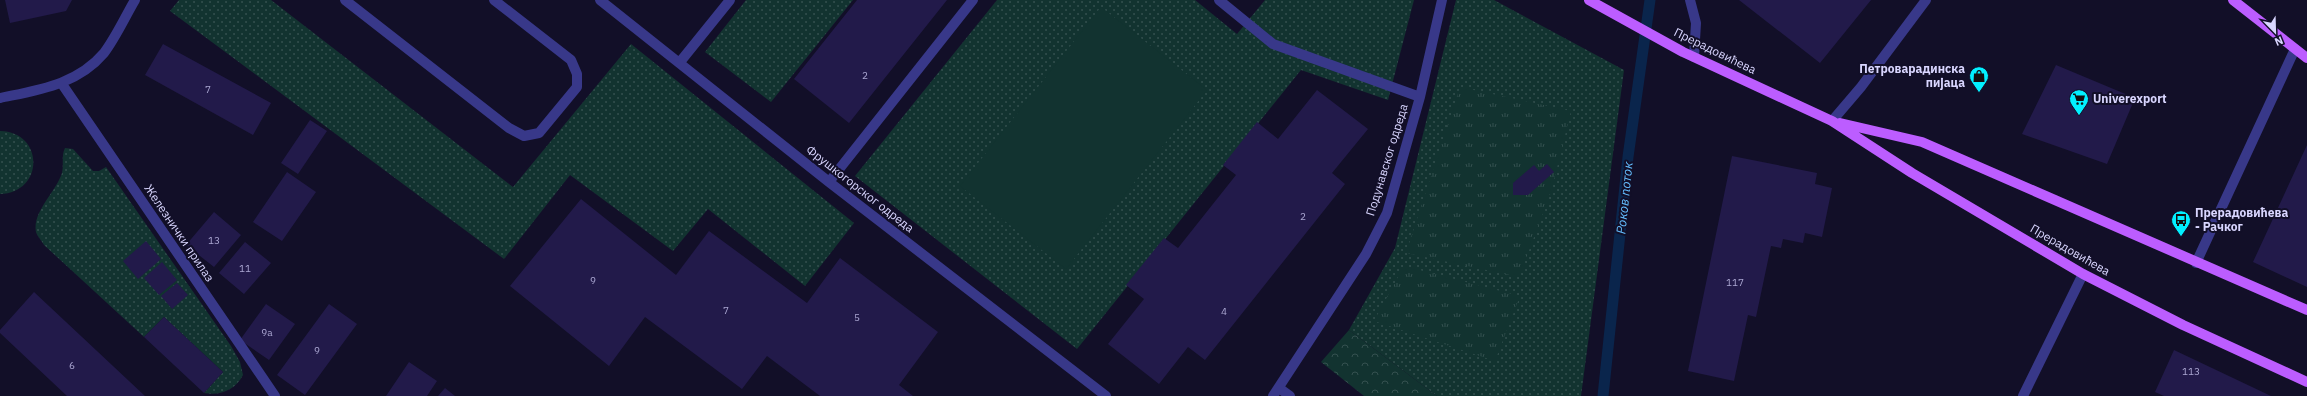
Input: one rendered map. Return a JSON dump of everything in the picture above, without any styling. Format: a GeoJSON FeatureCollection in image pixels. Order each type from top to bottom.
{"type":"FeatureCollection","features":[{"type":"Feature","properties":{"kind":"main road"},"geometry":{"type":"LineString","coordinates":[[2233,0],[2307,58]]}},
{"type":"Feature","properties":{"kind":"main road","name":"Прерадовићева"},"geometry":{"type":"LineString","coordinates":[[1592,2],[1683,52],[1832,121],[1912,173],[2083,274],[2183,325],[2307,382]]}},
{"type":"Feature","properties":{"kind":"main road","name":"Прерадовићева"},"geometry":{"type":"LineString","coordinates":[[1832,121],[1922,142],[2307,310]]}},
{"type":"Feature","properties":{"kind":"street"},"geometry":{"type":"LineString","coordinates":[[0,98],[62,84],[84,71],[104,52],[135,0]]}},
{"type":"Feature","properties":{"kind":"street"},"geometry":{"type":"LineString","coordinates":[[345,0],[509,128],[524,136],[539,133],[577,87],[577,74],[571,60],[494,0]]}},
{"type":"Feature","properties":{"kind":"street","name":"Фрушкогорског одреда"},"geometry":{"type":"LineString","coordinates":[[600,0],[680,62],[829,182],[1106,396]]}},
{"type":"Feature","properties":{"kind":"street"},"geometry":{"type":"LineString","coordinates":[[680,62],[730,0]]}},
{"type":"Feature","properties":{"kind":"street"},"geometry":{"type":"LineString","coordinates":[[829,182],[973,0]]}},
{"type":"Feature","properties":{"kind":"street"},"geometry":{"type":"LineString","coordinates":[[1218,0],[1273,44],[1420,97]]}},
{"type":"Feature","properties":{"kind":"street","name":"Подунавског одреда"},"geometry":{"type":"LineString","coordinates":[[1276,392],[1366,254],[1387,213],[1420,97],[1442,0]]}},
{"type":"Feature","properties":{"kind":"street"},"geometry":{"type":"LineString","coordinates":[[1690,0],[1696,24],[1694,57]]}},
{"type":"Feature","properties":{"kind":"street"},"geometry":{"type":"LineString","coordinates":[[1832,121],[1861,87],[1926,0]]}},
{"type":"Feature","properties":{"kind":"street"},"geometry":{"type":"LineString","coordinates":[[2196,262],[2295,49]]}},
{"type":"Feature","properties":{"kind":"street","name":"Железнички прилаз"},"geometry":{"type":"LineString","coordinates":[[62,84],[275,396]]}},
{"type":"Feature","properties":{"kind":"street"},"geometry":{"type":"LineString","coordinates":[[2023,396],[2083,274]]}},
{"type":"Feature","properties":{"kind":"street"},"geometry":{"type":"LineString","coordinates":[[1276,392],[1290,396]]}},
{"type":"Feature","properties":{"kind":"green space"},"geometry":{"type":"Polygon","coordinates":[[[179,0],[271,0],[513,187],[631,44],[854,223],[805,286],[708,209],[673,251],[570,175],[504,259],[170,11],[179,0]]]}},
{"type":"Feature","properties":{"kind":"green space"},"geometry":{"type":"Polygon","coordinates":[[[746,0],[853,0],[771,102],[705,52],[746,0]]]}},
{"type":"Feature","properties":{"kind":"green space"},"geometry":{"type":"Polygon","coordinates":[[[997,0],[1195,0],[1237,34],[1265,0],[1414,0],[1388,100],[1301,70],[1077,349],[855,176],[997,0]]]}},
{"type":"Feature","properties":{"kind":"green space"},"geometry":{"type":"Polygon","coordinates":[[[1456,0],[1494,0],[1624,70],[1581,396],[1437,396],[1349,330],[1395,248],[1456,0]]]}},
{"type":"Feature","properties":{"kind":"green space"},"geometry":{"type":"Polygon","coordinates":[[[1101,7],[1207,90],[1066,269],[960,186],[1101,7]]]}},
{"type":"Feature","properties":{"kind":"green space"},"geometry":{"type":"Polygon","coordinates":[[[1460,87],[1571,111],[1551,192],[1519,277],[1406,253],[1460,87]]]}},
{"type":"Feature","properties":{"kind":"green space"},"geometry":{"type":"Polygon","coordinates":[[[0,131],[15,134],[25,141],[31,151],[33,162],[31,174],[25,184],[14,191],[0,194],[0,131]]]}},
{"type":"Feature","properties":{"kind":"green space"},"geometry":{"type":"Polygon","coordinates":[[[65,148],[73,149],[93,171],[99,171],[106,167],[231,346],[240,362],[243,375],[232,388],[222,393],[204,393],[223,372],[164,317],[144,337],[44,245],[36,232],[36,225],[41,210],[62,173],[63,154],[65,148]]]}},
{"type":"Feature","properties":{"kind":"green space"},"geometry":{"type":"Polygon","coordinates":[[[1404,266],[1520,296],[1495,361],[1374,321],[1404,266]]]}},
{"type":"Feature","properties":{"kind":"green space"},"geometry":{"type":"Polygon","coordinates":[[[1349,330],[1437,396],[1364,396],[1321,362],[1349,330]]]}},
{"type":"Feature","properties":{"kind":"building"},"geometry":{"type":"Polygon","coordinates":[[[5,0],[72,0],[66,11],[10,23],[5,0]]]}},
{"type":"Feature","properties":{"kind":"building"},"geometry":{"type":"Polygon","coordinates":[[[857,0],[947,0],[849,123],[794,79],[857,0]]]}},
{"type":"Feature","properties":{"kind":"building"},"geometry":{"type":"Polygon","coordinates":[[[1739,0],[1871,0],[1820,63],[1739,0]]]}},
{"type":"Feature","properties":{"kind":"building"},"geometry":{"type":"Polygon","coordinates":[[[163,44],[271,103],[253,135],[145,75],[163,44]]]}},
{"type":"Feature","properties":{"kind":"building","name":"Univerexport"},"geometry":{"type":"Polygon","coordinates":[[[2056,65],[2135,98],[2107,164],[2022,134],[2056,65]]]}},
{"type":"Feature","properties":{"kind":"building"},"geometry":{"type":"Polygon","coordinates":[[[1317,90],[1368,129],[1332,173],[1345,184],[1205,360],[1188,347],[1159,384],[1108,344],[1144,299],[1126,285],[1164,238],[1178,248],[1236,175],[1223,165],[1257,122],[1278,139],[1317,90]]]}},
{"type":"Feature","properties":{"kind":"building"},"geometry":{"type":"Polygon","coordinates":[[[310,120],[327,131],[298,174],[281,163],[310,120]]]}},
{"type":"Feature","properties":{"kind":"building"},"geometry":{"type":"Polygon","coordinates":[[[2307,145],[2307,287],[2253,262],[2307,145]]]}},
{"type":"Feature","properties":{"kind":"building"},"geometry":{"type":"Polygon","coordinates":[[[1732,156],[1817,173],[1815,184],[1832,188],[1822,237],[1805,233],[1803,243],[1783,239],[1781,248],[1771,246],[1756,317],[1748,315],[1734,381],[1688,371],[1732,156]]]}},
{"type":"Feature","properties":{"kind":"building"},"geometry":{"type":"Polygon","coordinates":[[[1547,164],[1554,172],[1528,195],[1513,195],[1513,183],[1534,165],[1539,171],[1547,164]]]}},
{"type":"Feature","properties":{"kind":"building"},"geometry":{"type":"Polygon","coordinates":[[[287,172],[316,192],[282,241],[253,222],[287,172]]]}},
{"type":"Feature","properties":{"kind":"building"},"geometry":{"type":"Polygon","coordinates":[[[581,199],[676,275],[709,231],[807,303],[840,258],[938,332],[899,385],[913,396],[820,396],[767,356],[742,389],[645,317],[609,366],[510,286],[581,199]]]}},
{"type":"Feature","properties":{"kind":"building"},"geometry":{"type":"Polygon","coordinates":[[[214,212],[241,235],[214,267],[186,245],[214,212]]]}},
{"type":"Feature","properties":{"kind":"building"},"geometry":{"type":"Polygon","coordinates":[[[146,241],[161,259],[138,279],[123,261],[146,241]]]}},
{"type":"Feature","properties":{"kind":"building"},"geometry":{"type":"Polygon","coordinates":[[[245,242],[271,263],[244,294],[219,273],[245,242]]]}},
{"type":"Feature","properties":{"kind":"building"},"geometry":{"type":"Polygon","coordinates":[[[162,262],[177,280],[159,295],[144,278],[162,262]]]}},
{"type":"Feature","properties":{"kind":"building"},"geometry":{"type":"Polygon","coordinates":[[[177,283],[188,295],[172,309],[161,296],[177,283]]]}},
{"type":"Feature","properties":{"kind":"building"},"geometry":{"type":"Polygon","coordinates":[[[34,292],[145,396],[67,396],[0,333],[0,330],[34,292]]]}},
{"type":"Feature","properties":{"kind":"building"},"geometry":{"type":"Polygon","coordinates":[[[266,304],[295,324],[269,360],[240,340],[266,304]]]}},
{"type":"Feature","properties":{"kind":"building"},"geometry":{"type":"Polygon","coordinates":[[[329,304],[357,324],[305,395],[277,375],[329,304]]]}},
{"type":"Feature","properties":{"kind":"building"},"geometry":{"type":"Polygon","coordinates":[[[164,317],[223,372],[204,393],[144,337],[164,317]]]}},
{"type":"Feature","properties":{"kind":"building"},"geometry":{"type":"Polygon","coordinates":[[[2174,350],[2271,396],[2164,396],[2155,392],[2174,350]]]}},
{"type":"Feature","properties":{"kind":"building"},"geometry":{"type":"Polygon","coordinates":[[[409,362],[437,381],[427,396],[386,396],[409,362]]]}},
{"type":"Feature","properties":{"kind":"building"},"geometry":{"type":"Polygon","coordinates":[[[445,388],[455,396],[438,396],[445,388]]]}},
{"type":"Feature","properties":{"kind":"waterway","name":"Роков поток"},"geometry":{"type":"LineString","coordinates":[[1603,396],[1628,157],[1650,0]]}},
{"type":"Feature","properties":{"kind":"place","name":"Петроварадинска пијаца"},"geometry":{"type":"Point","coordinates":[1979,93]}},
{"type":"Feature","properties":{"kind":"place","name":"Univerexport"},"geometry":{"type":"Point","coordinates":[2079,116]}},
{"type":"Feature","properties":{"kind":"place","name":"Прерадовићева - Рачког"},"geometry":{"type":"Point","coordinates":[2181,237]}}]}
